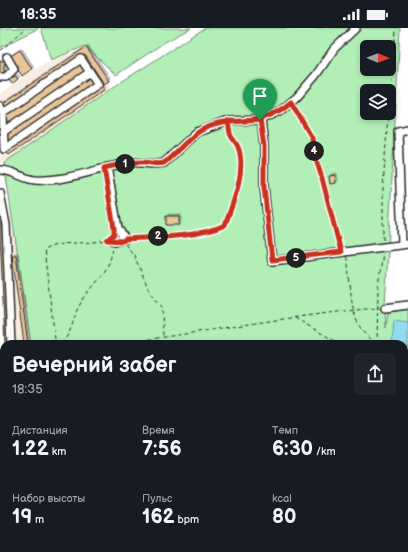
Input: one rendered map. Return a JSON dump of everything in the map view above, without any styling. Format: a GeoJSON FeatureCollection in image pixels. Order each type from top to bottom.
{"type":"FeatureCollection","features":[{"type":"Feature","properties":{"kind":"street"},"geometry":{"type":"LineString","coordinates":[[0,170],[6,170],[28,179],[45,180],[129,163],[146,162],[158,165],[164,163],[197,132],[228,121],[260,120],[280,111],[291,102],[316,75],[334,49],[356,28]]}},
{"type":"Feature","properties":{"kind":"street"},"geometry":{"type":"LineString","coordinates":[[0,77],[6,77],[14,69],[7,57]]}},
{"type":"Feature","properties":{"kind":"street"},"geometry":{"type":"LineString","coordinates":[[0,106],[3,113],[4,149],[98,84],[81,59],[3,113]]}},
{"type":"Feature","properties":{"kind":"street"},"geometry":{"type":"LineString","coordinates":[[3,132],[90,72]]}},
{"type":"Feature","properties":{"kind":"street"},"geometry":{"type":"LineString","coordinates":[[260,120],[264,146],[264,187],[272,260],[405,245],[398,131],[408,129]]}},
{"type":"Feature","properties":{"kind":"street"},"geometry":{"type":"LineString","coordinates":[[107,168],[118,228],[124,240]]}},
{"type":"Feature","properties":{"kind":"street"},"geometry":{"type":"LineString","coordinates":[[0,194],[6,225],[11,340]]}},
{"type":"Feature","properties":{"kind":"street"},"geometry":{"type":"LineString","coordinates":[[110,239],[124,240]]}},
{"type":"Feature","properties":{"kind":"street"},"geometry":{"type":"LineString","coordinates":[[381,308],[408,305]]}},
{"type":"Feature","properties":{"kind":"street"},"geometry":{"type":"LineString","coordinates":[[0,496],[0,514]]}},
{"type":"Feature","properties":{"kind":"street"},"geometry":{"type":"LineString","coordinates":[[100,552],[111,552]]}},
{"type":"Feature","properties":{"kind":"path"},"geometry":{"type":"LineString","coordinates":[[0,51],[26,28]]}},
{"type":"Feature","properties":{"kind":"path"},"geometry":{"type":"LineString","coordinates":[[391,84],[393,78],[396,28]]}},
{"type":"Feature","properties":{"kind":"path"},"geometry":{"type":"LineString","coordinates":[[291,102],[312,138],[316,160],[341,252],[347,259],[352,311],[355,319],[370,340]]}},
{"type":"Feature","properties":{"kind":"path"},"geometry":{"type":"LineString","coordinates":[[377,340],[381,308],[378,286],[383,247],[383,188],[388,120]]}},
{"type":"Feature","properties":{"kind":"path"},"geometry":{"type":"LineString","coordinates":[[163,338],[162,307],[148,288],[134,255],[124,240],[193,233],[215,229],[225,225],[235,198],[239,181],[240,162],[238,147],[230,134],[228,121]]}},
{"type":"Feature","properties":{"kind":"path"},"geometry":{"type":"LineString","coordinates":[[56,340],[44,250],[51,246],[110,239],[111,261],[105,274],[91,288],[78,308],[71,329],[64,340]]}},
{"type":"Feature","properties":{"kind":"path"},"geometry":{"type":"LineString","coordinates":[[147,340],[236,325],[381,308]]}},
{"type":"Feature","properties":{"kind":"path"},"geometry":{"type":"LineString","coordinates":[[294,318],[333,340]]}},
{"type":"Feature","properties":{"kind":"shaded area"},"geometry":{"type":"Polygon","coordinates":[[[86,47],[112,88],[4,163],[0,162],[0,94],[38,67],[86,47]]]}},
{"type":"Feature","properties":{"kind":"shaded area"},"geometry":{"type":"Polygon","coordinates":[[[11,217],[30,340],[4,340],[0,220],[11,217]]]}},
{"type":"Feature","properties":{"kind":"green space"},"geometry":{"type":"Polygon","coordinates":[[[0,28],[39,28],[0,48],[0,28]]]}},
{"type":"Feature","properties":{"kind":"green space"},"geometry":{"type":"Polygon","coordinates":[[[41,28],[191,28],[165,42],[116,75],[85,46],[51,60],[41,28]]]}},
{"type":"Feature","properties":{"kind":"green space"},"geometry":{"type":"Polygon","coordinates":[[[205,28],[400,28],[396,103],[396,84],[360,84],[360,120],[395,120],[385,308],[386,328],[388,312],[408,309],[408,340],[30,340],[4,163],[112,88],[205,28]]]}},
{"type":"Feature","properties":{"kind":"water"},"geometry":{"type":"Polygon","coordinates":[[[394,321],[408,323],[408,340],[392,340],[394,321]]]}},
{"type":"Feature","properties":{"kind":"building"},"geometry":{"type":"Polygon","coordinates":[[[86,47],[109,81],[104,84],[85,55],[7,108],[3,103],[86,47]]]}},
{"type":"Feature","properties":{"kind":"building"},"geometry":{"type":"Polygon","coordinates":[[[20,50],[32,69],[22,76],[9,57],[20,50]]]}},
{"type":"Feature","properties":{"kind":"building"},"geometry":{"type":"Polygon","coordinates":[[[0,61],[6,61],[6,64],[4,64],[4,75],[0,75],[0,61]]]}},
{"type":"Feature","properties":{"kind":"building"},"geometry":{"type":"Polygon","coordinates":[[[81,64],[86,71],[11,123],[6,116],[81,64]]]}},
{"type":"Feature","properties":{"kind":"building"},"geometry":{"type":"Polygon","coordinates":[[[15,76],[18,79],[12,84],[9,80],[15,76]]]}},
{"type":"Feature","properties":{"kind":"building"},"geometry":{"type":"Polygon","coordinates":[[[89,76],[95,84],[8,144],[5,140],[8,138],[5,134],[89,76]]]}},
{"type":"Feature","properties":{"kind":"building"},"geometry":{"type":"Polygon","coordinates":[[[102,86],[104,90],[9,155],[6,152],[102,86]]]}},
{"type":"Feature","properties":{"kind":"building"},"geometry":{"type":"Polygon","coordinates":[[[335,175],[336,183],[330,184],[329,176],[335,175]]]}},
{"type":"Feature","properties":{"kind":"building"},"geometry":{"type":"Polygon","coordinates":[[[166,216],[179,216],[179,225],[166,225],[166,216]]]}},
{"type":"Feature","properties":{"kind":"building"},"geometry":{"type":"Polygon","coordinates":[[[4,221],[9,340],[5,340],[0,222],[4,221]]]}},
{"type":"Feature","properties":{"kind":"building"},"geometry":{"type":"Polygon","coordinates":[[[12,255],[16,255],[27,340],[23,340],[12,255]]]}},
{"type":"Feature","properties":{"kind":"route"},"geometry":{"type":"LineString","coordinates":[[260,120],[238,122],[228,121],[206,128],[197,132],[173,156],[164,163],[158,165],[146,162],[129,163],[104,168],[114,228],[114,234],[107,240],[123,241],[125,239],[193,233],[215,229],[225,225],[235,198],[239,181],[240,162],[238,147],[230,134],[228,121],[238,122],[260,120],[280,111],[291,102],[312,138],[316,160],[341,252],[272,260],[264,187],[264,146],[260,120]]}}]}
